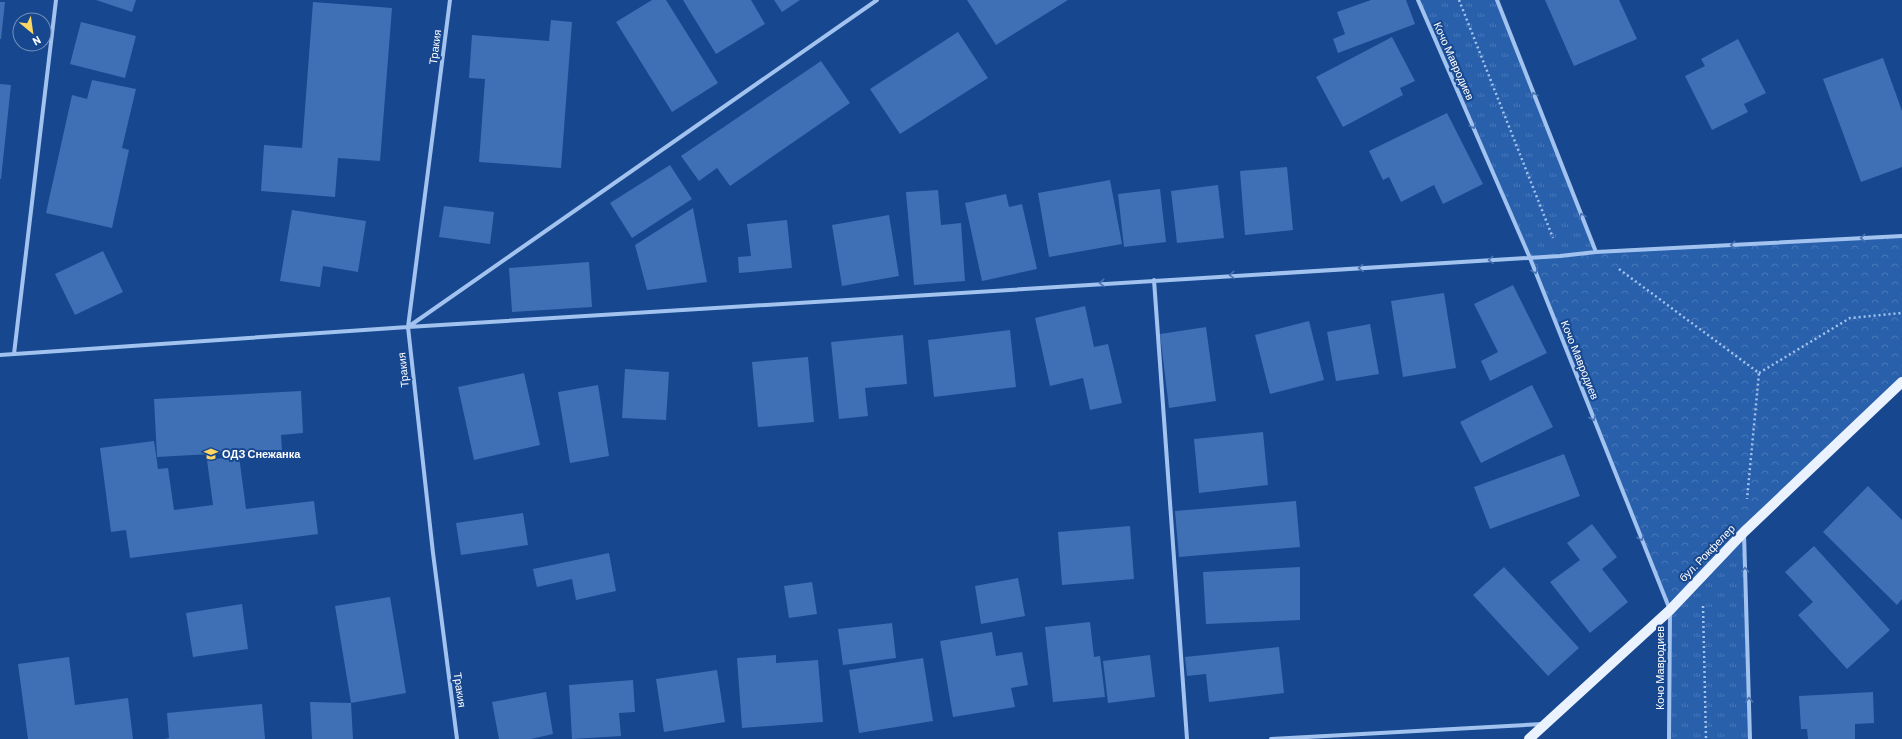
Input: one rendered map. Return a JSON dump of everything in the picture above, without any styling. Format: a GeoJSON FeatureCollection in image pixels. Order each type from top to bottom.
{"type":"FeatureCollection","features":[{"type":"Feature","properties":{"kind":"main road","name":"бул. Рокфелер"},"geometry":{"type":"LineString","coordinates":[[1529,739],[1670,610],[1744,532],[1902,382]]}},
{"type":"Feature","properties":{"kind":"street"},"geometry":{"type":"LineString","coordinates":[[14,354],[56,0]]}},
{"type":"Feature","properties":{"kind":"street","name":"Тракия"},"geometry":{"type":"LineString","coordinates":[[450,0],[408,327],[433,553],[457,739]]}},
{"type":"Feature","properties":{"kind":"street"},"geometry":{"type":"LineString","coordinates":[[408,327],[877,0]]}},
{"type":"Feature","properties":{"kind":"street","name":"Кочо Мавродиев"},"geometry":{"type":"LineString","coordinates":[[1418,0],[1530,258],[1670,610],[1669,739]]}},
{"type":"Feature","properties":{"kind":"street"},"geometry":{"type":"LineString","coordinates":[[1497,0],[1596,252]]}},
{"type":"Feature","properties":{"kind":"street"},"geometry":{"type":"LineString","coordinates":[[0,355],[408,327],[1530,258],[1596,252],[1902,236]]}},
{"type":"Feature","properties":{"kind":"street"},"geometry":{"type":"LineString","coordinates":[[1154,280],[1187,739]]}},
{"type":"Feature","properties":{"kind":"street"},"geometry":{"type":"LineString","coordinates":[[1744,532],[1750,739]]}},
{"type":"Feature","properties":{"kind":"street"},"geometry":{"type":"LineString","coordinates":[[1271,739],[1545,723]]}},
{"type":"Feature","properties":{"kind":"path"},"geometry":{"type":"LineString","coordinates":[[1459,0],[1560,256]]}},
{"type":"Feature","properties":{"kind":"path"},"geometry":{"type":"LineString","coordinates":[[1596,252],[1759,373]]}},
{"type":"Feature","properties":{"kind":"path"},"geometry":{"type":"LineString","coordinates":[[1759,373],[1850,318],[1902,313]]}},
{"type":"Feature","properties":{"kind":"path"},"geometry":{"type":"LineString","coordinates":[[1744,532],[1759,373]]}},
{"type":"Feature","properties":{"kind":"path"},"geometry":{"type":"LineString","coordinates":[[1702,576],[1706,739]]}},
{"type":"Feature","properties":{"kind":"green space"},"geometry":{"type":"Polygon","coordinates":[[[1418,0],[1497,0],[1596,252],[1530,258],[1418,0]]]}},
{"type":"Feature","properties":{"kind":"green space"},"geometry":{"type":"Polygon","coordinates":[[[1902,236],[1902,382],[1670,610],[1530,258],[1596,252],[1902,236]]]}},
{"type":"Feature","properties":{"kind":"green space"},"geometry":{"type":"Polygon","coordinates":[[[1744,532],[1750,739],[1669,739],[1670,610],[1744,532]]]}},
{"type":"Feature","properties":{"kind":"building"},"geometry":{"type":"Polygon","coordinates":[[[96,0],[136,0],[132,12],[96,0]]]}},
{"type":"Feature","properties":{"kind":"building"},"geometry":{"type":"Polygon","coordinates":[[[652,0],[666,0],[718,83],[672,112],[616,22],[652,0]]]}},
{"type":"Feature","properties":{"kind":"building"},"geometry":{"type":"Polygon","coordinates":[[[683,0],[751,0],[765,24],[716,54],[683,0]]]}},
{"type":"Feature","properties":{"kind":"building"},"geometry":{"type":"Polygon","coordinates":[[[774,0],[800,0],[782,12],[774,0]]]}},
{"type":"Feature","properties":{"kind":"building"},"geometry":{"type":"Polygon","coordinates":[[[967,0],[1068,0],[996,45],[967,0]]]}},
{"type":"Feature","properties":{"kind":"building"},"geometry":{"type":"Polygon","coordinates":[[[1371,0],[1406,0],[1415,24],[1338,53],[1333,39],[1345,34],[1337,12],[1371,0]]]}},
{"type":"Feature","properties":{"kind":"building"},"geometry":{"type":"Polygon","coordinates":[[[1545,0],[1619,0],[1637,39],[1574,66],[1545,0]]]}},
{"type":"Feature","properties":{"kind":"building"},"geometry":{"type":"Polygon","coordinates":[[[0,2],[5,2],[1,39],[0,39],[0,2]]]}},
{"type":"Feature","properties":{"kind":"building"},"geometry":{"type":"Polygon","coordinates":[[[313,2],[392,8],[380,161],[338,158],[335,197],[261,191],[264,145],[302,148],[313,2]]]}},
{"type":"Feature","properties":{"kind":"building"},"geometry":{"type":"Polygon","coordinates":[[[551,20],[572,22],[561,168],[479,162],[485,79],[469,78],[472,35],[549,41],[551,20]]]}},
{"type":"Feature","properties":{"kind":"building"},"geometry":{"type":"Polygon","coordinates":[[[81,22],[136,36],[125,78],[70,64],[81,22]]]}},
{"type":"Feature","properties":{"kind":"building"},"geometry":{"type":"Polygon","coordinates":[[[958,32],[988,78],[900,134],[870,89],[958,32]]]}},
{"type":"Feature","properties":{"kind":"building"},"geometry":{"type":"Polygon","coordinates":[[[1392,37],[1415,81],[1400,88],[1403,95],[1343,127],[1316,77],[1392,37]]]}},
{"type":"Feature","properties":{"kind":"building"},"geometry":{"type":"Polygon","coordinates":[[[1738,39],[1766,93],[1744,104],[1748,112],[1712,130],[1685,76],[1705,66],[1701,59],[1738,39]]]}},
{"type":"Feature","properties":{"kind":"building"},"geometry":{"type":"Polygon","coordinates":[[[1883,58],[1902,111],[1902,167],[1861,182],[1823,79],[1883,58]]]}},
{"type":"Feature","properties":{"kind":"building"},"geometry":{"type":"Polygon","coordinates":[[[821,61],[850,103],[730,186],[717,168],[699,181],[681,156],[821,61]]]}},
{"type":"Feature","properties":{"kind":"building"},"geometry":{"type":"Polygon","coordinates":[[[92,80],[136,89],[122,148],[129,150],[112,228],[46,213],[72,95],[87,99],[92,80]]]}},
{"type":"Feature","properties":{"kind":"building"},"geometry":{"type":"Polygon","coordinates":[[[0,84],[11,85],[1,179],[0,179],[0,84]]]}},
{"type":"Feature","properties":{"kind":"building"},"geometry":{"type":"Polygon","coordinates":[[[1447,113],[1483,184],[1443,204],[1434,185],[1401,202],[1389,177],[1383,180],[1369,151],[1447,113]]]}},
{"type":"Feature","properties":{"kind":"building"},"geometry":{"type":"Polygon","coordinates":[[[670,165],[692,199],[632,238],[610,203],[670,165]]]}},
{"type":"Feature","properties":{"kind":"building"},"geometry":{"type":"Polygon","coordinates":[[[1287,167],[1293,230],[1245,235],[1240,171],[1287,167]]]}},
{"type":"Feature","properties":{"kind":"building"},"geometry":{"type":"Polygon","coordinates":[[[1110,180],[1122,244],[1049,257],[1038,193],[1110,180]]]}},
{"type":"Feature","properties":{"kind":"building"},"geometry":{"type":"Polygon","coordinates":[[[1218,185],[1224,238],[1177,243],[1171,191],[1218,185]]]}},
{"type":"Feature","properties":{"kind":"building"},"geometry":{"type":"Polygon","coordinates":[[[1160,189],[1166,242],[1124,247],[1118,194],[1160,189]]]}},
{"type":"Feature","properties":{"kind":"building"},"geometry":{"type":"Polygon","coordinates":[[[938,190],[941,225],[961,223],[965,281],[914,285],[906,192],[938,190]]]}},
{"type":"Feature","properties":{"kind":"building"},"geometry":{"type":"Polygon","coordinates":[[[1006,194],[1009,207],[1022,204],[1037,269],[982,281],[965,203],[1006,194]]]}},
{"type":"Feature","properties":{"kind":"building"},"geometry":{"type":"Polygon","coordinates":[[[444,206],[494,212],[490,244],[439,237],[444,206]]]}},
{"type":"Feature","properties":{"kind":"building"},"geometry":{"type":"Polygon","coordinates":[[[693,208],[707,282],[647,290],[635,245],[693,208]]]}},
{"type":"Feature","properties":{"kind":"building"},"geometry":{"type":"Polygon","coordinates":[[[292,210],[366,221],[358,272],[323,266],[320,287],[280,281],[292,210]]]}},
{"type":"Feature","properties":{"kind":"building"},"geometry":{"type":"Polygon","coordinates":[[[889,215],[899,276],[842,286],[832,225],[889,215]]]}},
{"type":"Feature","properties":{"kind":"building"},"geometry":{"type":"Polygon","coordinates":[[[787,220],[792,268],[739,273],[738,257],[751,256],[747,224],[787,220]]]}},
{"type":"Feature","properties":{"kind":"building"},"geometry":{"type":"Polygon","coordinates":[[[103,251],[123,292],[75,315],[55,274],[103,251]]]}},
{"type":"Feature","properties":{"kind":"building"},"geometry":{"type":"Polygon","coordinates":[[[589,262],[592,307],[512,312],[509,268],[589,262]]]}},
{"type":"Feature","properties":{"kind":"building"},"geometry":{"type":"Polygon","coordinates":[[[1513,285],[1547,353],[1490,381],[1481,361],[1498,352],[1474,304],[1513,285]]]}},
{"type":"Feature","properties":{"kind":"building"},"geometry":{"type":"Polygon","coordinates":[[[1444,293],[1456,368],[1403,377],[1391,301],[1444,293]]]}},
{"type":"Feature","properties":{"kind":"building"},"geometry":{"type":"Polygon","coordinates":[[[1085,306],[1094,347],[1108,344],[1122,403],[1090,410],[1083,378],[1050,386],[1035,318],[1085,306]]]}},
{"type":"Feature","properties":{"kind":"building"},"geometry":{"type":"Polygon","coordinates":[[[1309,321],[1324,380],[1270,394],[1255,335],[1309,321]]]}},
{"type":"Feature","properties":{"kind":"building"},"geometry":{"type":"Polygon","coordinates":[[[1370,324],[1379,374],[1336,381],[1327,332],[1370,324]]]}},
{"type":"Feature","properties":{"kind":"building"},"geometry":{"type":"Polygon","coordinates":[[[1206,327],[1216,401],[1169,408],[1160,334],[1206,327]]]}},
{"type":"Feature","properties":{"kind":"building"},"geometry":{"type":"Polygon","coordinates":[[[1010,330],[1016,387],[934,397],[928,340],[1010,330]]]}},
{"type":"Feature","properties":{"kind":"building"},"geometry":{"type":"Polygon","coordinates":[[[903,335],[907,384],[865,388],[868,416],[839,419],[831,342],[903,335]]]}},
{"type":"Feature","properties":{"kind":"building"},"geometry":{"type":"Polygon","coordinates":[[[808,357],[814,422],[758,427],[752,362],[808,357]]]}},
{"type":"Feature","properties":{"kind":"building"},"geometry":{"type":"Polygon","coordinates":[[[625,369],[669,372],[666,420],[622,418],[625,369]]]}},
{"type":"Feature","properties":{"kind":"building"},"geometry":{"type":"Polygon","coordinates":[[[524,373],[540,445],[474,460],[458,387],[524,373]]]}},
{"type":"Feature","properties":{"kind":"building"},"geometry":{"type":"Polygon","coordinates":[[[598,385],[609,456],[570,463],[558,392],[598,385]]]}},
{"type":"Feature","properties":{"kind":"building"},"geometry":{"type":"Polygon","coordinates":[[[1532,385],[1553,427],[1481,463],[1460,422],[1532,385]]]}},
{"type":"Feature","properties":{"kind":"building"},"geometry":{"type":"Polygon","coordinates":[[[301,391],[303,433],[281,435],[282,450],[157,457],[154,399],[301,391]]]}},
{"type":"Feature","properties":{"kind":"building"},"geometry":{"type":"Polygon","coordinates":[[[1263,432],[1268,485],[1199,493],[1194,439],[1263,432]]]}},
{"type":"Feature","properties":{"kind":"building"},"geometry":{"type":"Polygon","coordinates":[[[154,441],[158,469],[168,468],[174,510],[213,505],[207,460],[239,456],[246,509],[314,501],[318,534],[130,558],[126,530],[111,532],[100,448],[154,441]]]}},
{"type":"Feature","properties":{"kind":"building"},"geometry":{"type":"Polygon","coordinates":[[[1564,454],[1580,496],[1490,529],[1474,487],[1564,454]]]}},
{"type":"Feature","properties":{"kind":"building"},"geometry":{"type":"Polygon","coordinates":[[[1868,486],[1902,520],[1902,599],[1897,605],[1823,532],[1868,486]]]}},
{"type":"Feature","properties":{"kind":"building"},"geometry":{"type":"Polygon","coordinates":[[[1296,501],[1300,547],[1179,557],[1175,511],[1296,501]]]}},
{"type":"Feature","properties":{"kind":"building"},"geometry":{"type":"Polygon","coordinates":[[[523,513],[528,545],[461,555],[456,523],[523,513]]]}},
{"type":"Feature","properties":{"kind":"building"},"geometry":{"type":"Polygon","coordinates":[[[1592,524],[1617,557],[1602,569],[1628,602],[1590,633],[1550,582],[1580,560],[1567,543],[1592,524]]]}},
{"type":"Feature","properties":{"kind":"building"},"geometry":{"type":"Polygon","coordinates":[[[1130,526],[1134,579],[1062,585],[1058,532],[1130,526]]]}},
{"type":"Feature","properties":{"kind":"building"},"geometry":{"type":"Polygon","coordinates":[[[1814,546],[1890,630],[1847,669],[1798,615],[1813,602],[1785,572],[1814,546]]]}},
{"type":"Feature","properties":{"kind":"building"},"geometry":{"type":"Polygon","coordinates":[[[609,553],[616,591],[576,600],[572,579],[537,587],[533,569],[609,553]]]}},
{"type":"Feature","properties":{"kind":"building"},"geometry":{"type":"Polygon","coordinates":[[[1300,567],[1300,620],[1206,624],[1203,572],[1300,567]]]}},
{"type":"Feature","properties":{"kind":"building"},"geometry":{"type":"Polygon","coordinates":[[[1504,567],[1579,648],[1548,676],[1473,595],[1504,567]]]}},
{"type":"Feature","properties":{"kind":"building"},"geometry":{"type":"Polygon","coordinates":[[[1018,578],[1025,616],[981,624],[975,586],[1018,578]]]}},
{"type":"Feature","properties":{"kind":"building"},"geometry":{"type":"Polygon","coordinates":[[[812,582],[817,614],[789,618],[784,586],[812,582]]]}},
{"type":"Feature","properties":{"kind":"building"},"geometry":{"type":"Polygon","coordinates":[[[390,597],[406,693],[351,703],[335,606],[390,597]]]}},
{"type":"Feature","properties":{"kind":"building"},"geometry":{"type":"Polygon","coordinates":[[[242,604],[248,649],[193,657],[186,613],[242,604]]]}},
{"type":"Feature","properties":{"kind":"building"},"geometry":{"type":"Polygon","coordinates":[[[1090,622],[1094,657],[1100,656],[1105,697],[1053,702],[1045,627],[1090,622]]]}},
{"type":"Feature","properties":{"kind":"building"},"geometry":{"type":"Polygon","coordinates":[[[892,623],[896,658],[843,665],[838,629],[892,623]]]}},
{"type":"Feature","properties":{"kind":"building"},"geometry":{"type":"Polygon","coordinates":[[[992,632],[996,656],[1022,652],[1028,685],[1011,688],[1015,707],[953,717],[940,641],[992,632]]]}},
{"type":"Feature","properties":{"kind":"building"},"geometry":{"type":"Polygon","coordinates":[[[1279,647],[1284,693],[1209,702],[1206,674],[1187,676],[1185,657],[1279,647]]]}},
{"type":"Feature","properties":{"kind":"building"},"geometry":{"type":"Polygon","coordinates":[[[776,655],[776,663],[818,660],[823,722],[742,728],[737,658],[776,655]]]}},
{"type":"Feature","properties":{"kind":"building"},"geometry":{"type":"Polygon","coordinates":[[[1150,655],[1155,697],[1108,703],[1103,661],[1150,655]]]}},
{"type":"Feature","properties":{"kind":"building"},"geometry":{"type":"Polygon","coordinates":[[[69,657],[75,705],[128,698],[133,739],[28,739],[18,664],[69,657]]]}},
{"type":"Feature","properties":{"kind":"building"},"geometry":{"type":"Polygon","coordinates":[[[923,658],[933,721],[859,733],[849,670],[923,658]]]}},
{"type":"Feature","properties":{"kind":"building"},"geometry":{"type":"Polygon","coordinates":[[[717,670],[725,722],[664,732],[656,679],[717,670]]]}},
{"type":"Feature","properties":{"kind":"building"},"geometry":{"type":"Polygon","coordinates":[[[633,680],[635,712],[619,713],[621,736],[572,739],[569,685],[633,680]]]}},
{"type":"Feature","properties":{"kind":"building"},"geometry":{"type":"Polygon","coordinates":[[[546,692],[553,734],[531,739],[499,739],[492,702],[546,692]]]}},
{"type":"Feature","properties":{"kind":"building"},"geometry":{"type":"Polygon","coordinates":[[[1873,692],[1874,723],[1855,724],[1855,739],[1808,739],[1807,729],[1801,729],[1799,696],[1873,692]]]}},
{"type":"Feature","properties":{"kind":"building"},"geometry":{"type":"Polygon","coordinates":[[[310,702],[351,703],[353,739],[312,739],[310,702]]]}},
{"type":"Feature","properties":{"kind":"building"},"geometry":{"type":"Polygon","coordinates":[[[262,704],[265,739],[165,739],[169,738],[167,713],[262,704]]]}},
{"type":"Feature","properties":{"kind":"place","name":"ОДЗ Снежанка"},"geometry":{"type":"Point","coordinates":[211,454]}}]}
